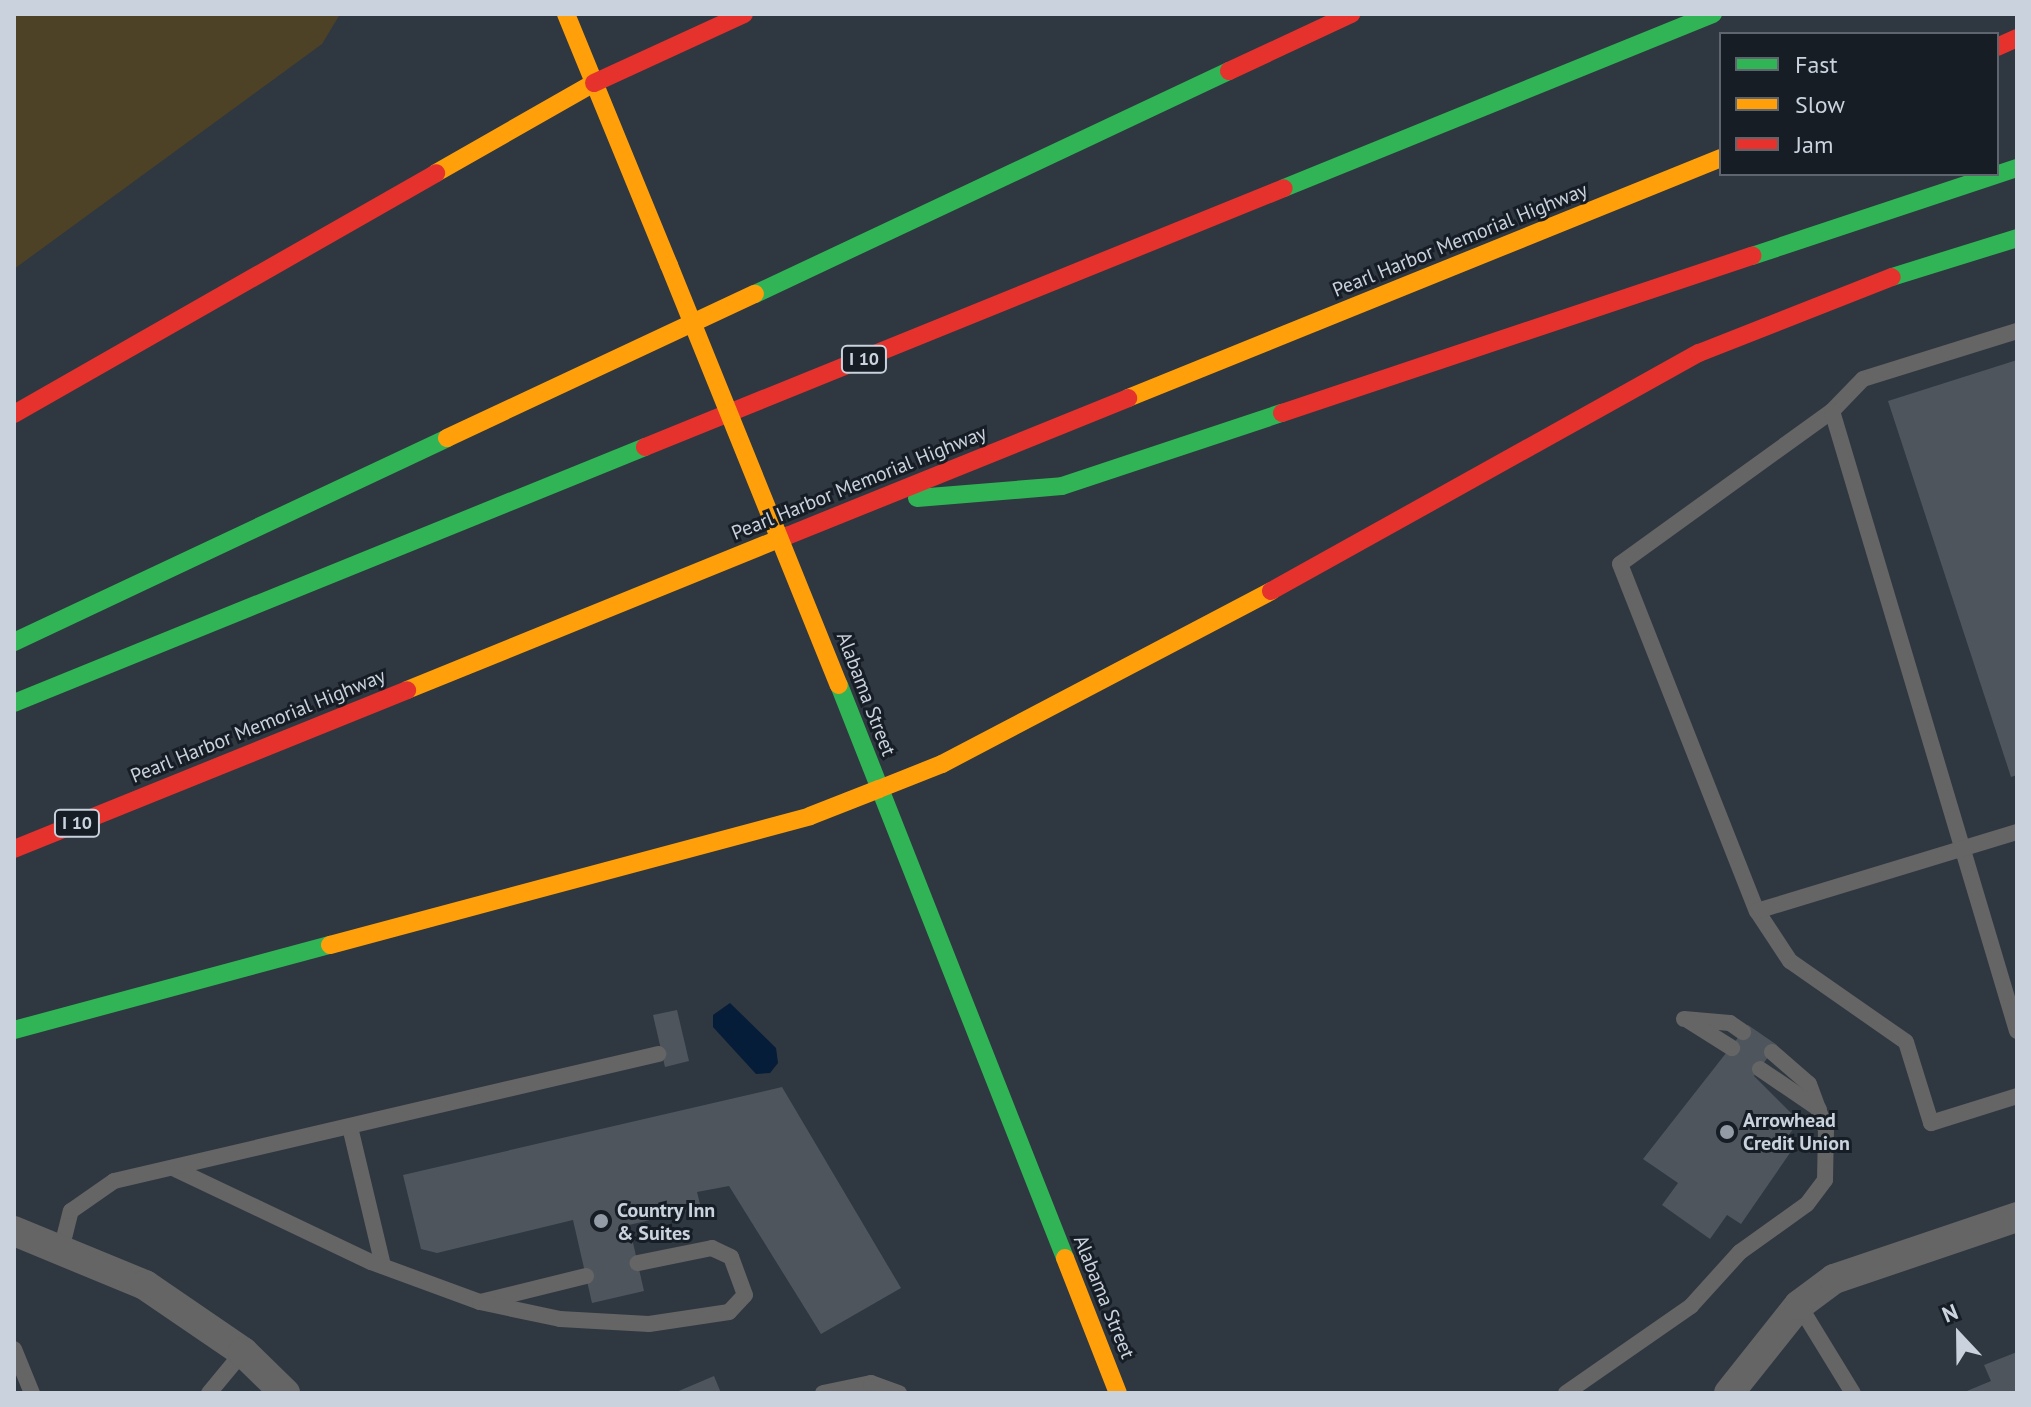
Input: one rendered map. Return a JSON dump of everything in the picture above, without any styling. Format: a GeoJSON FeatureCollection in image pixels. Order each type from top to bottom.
{"type":"FeatureCollection","features":[{"type":"Feature","properties":{"kind":"main road","name":"Alabama Street"},"geometry":{"type":"LineString","coordinates":[[566,14],[839,685],[1118,1393]]}},
{"type":"Feature","properties":{"kind":"main road"},"geometry":{"type":"LineString","coordinates":[[14,414],[594,83],[744,14]]}},
{"type":"Feature","properties":{"kind":"main road"},"geometry":{"type":"LineString","coordinates":[[14,642],[1351,14]]}},
{"type":"Feature","properties":{"kind":"main road","name":"I 10"},"geometry":{"type":"LineString","coordinates":[[14,703],[1713,14]]}},
{"type":"Feature","properties":{"kind":"main road","name":"Pearl Harbor Memorial Highway"},"geometry":{"type":"LineString","coordinates":[[14,849],[1719,159]]}},
{"type":"Feature","properties":{"kind":"main road"},"geometry":{"type":"LineString","coordinates":[[871,503],[1062,486],[1993,176]]}},
{"type":"Feature","properties":{"kind":"main road"},"geometry":{"type":"LineString","coordinates":[[14,1030],[795,820],[879,789],[942,764],[1425,510],[1699,353],[1825,298],[2017,238]]}},
{"type":"Feature","properties":{"kind":"street"},"geometry":{"type":"LineString","coordinates":[[1729,1393],[1799,1305],[1876,1260],[2017,1217]]}},
{"type":"Feature","properties":{"kind":"street"},"geometry":{"type":"LineString","coordinates":[[14,1231],[62,1246],[145,1285],[243,1352],[285,1393]]}},
{"type":"Feature","properties":{"kind":"lane"},"geometry":{"type":"LineString","coordinates":[[2017,331],[1863,379],[1832,411],[1620,564],[1757,911],[1790,961],[1906,1042],[1931,1123],[2017,1096]]}},
{"type":"Feature","properties":{"kind":"lane"},"geometry":{"type":"LineString","coordinates":[[1832,411],[2017,1031]]}},
{"type":"Feature","properties":{"kind":"lane"},"geometry":{"type":"LineString","coordinates":[[1757,911],[2017,832]]}},
{"type":"Feature","properties":{"kind":"lane"},"geometry":{"type":"LineString","coordinates":[[1732,1048],[1684,1019],[1730,1023],[1743,1032]]}},
{"type":"Feature","properties":{"kind":"lane"},"geometry":{"type":"LineString","coordinates":[[1566,1393],[1650,1338],[1748,1245],[1807,1204],[1831,1160],[1819,1109],[1809,1084],[1772,1052]]}},
{"type":"Feature","properties":{"kind":"lane"},"geometry":{"type":"LineString","coordinates":[[62,1246],[71,1211],[85,1195],[173,1168],[658,1054]]}},
{"type":"Feature","properties":{"kind":"lane"},"geometry":{"type":"LineString","coordinates":[[1760,1069],[1819,1109]]}},
{"type":"Feature","properties":{"kind":"lane"},"geometry":{"type":"LineString","coordinates":[[350,1127],[383,1266]]}},
{"type":"Feature","properties":{"kind":"lane"},"geometry":{"type":"LineString","coordinates":[[173,1168],[383,1266],[480,1302],[560,1319],[649,1324],[729,1312],[745,1295],[731,1257],[712,1248],[638,1263]]}},
{"type":"Feature","properties":{"kind":"lane"},"geometry":{"type":"LineString","coordinates":[[480,1302],[586,1276]]}},
{"type":"Feature","properties":{"kind":"lane"},"geometry":{"type":"LineString","coordinates":[[1799,1305],[1853,1393]]}},
{"type":"Feature","properties":{"kind":"lane"},"geometry":{"type":"LineString","coordinates":[[14,1349],[32,1393]]}},
{"type":"Feature","properties":{"kind":"lane"},"geometry":{"type":"LineString","coordinates":[[209,1393],[243,1352]]}},
{"type":"Feature","properties":{"kind":"lane"},"geometry":{"type":"LineString","coordinates":[[823,1393],[871,1383],[899,1393]]}},
{"type":"Feature","properties":{"kind":"shaded area"},"geometry":{"type":"Polygon","coordinates":[[[14,14],[340,14],[322,44],[14,269],[14,14]]]}},
{"type":"Feature","properties":{"kind":"water"},"geometry":{"type":"Polygon","coordinates":[[[730,1003],[776,1048],[778,1063],[770,1073],[756,1074],[713,1027],[713,1015],[730,1003]]]}},
{"type":"Feature","properties":{"kind":"building"},"geometry":{"type":"Polygon","coordinates":[[[2017,360],[2017,775],[2011,777],[1888,401],[2017,360]]]}},
{"type":"Feature","properties":{"kind":"building"},"geometry":{"type":"Polygon","coordinates":[[[677,1010],[689,1061],[665,1067],[653,1015],[677,1010]]]}},
{"type":"Feature","properties":{"kind":"building","name":"Arrowhead Credit Union"},"geometry":{"type":"Polygon","coordinates":[[[1748,1025],[1777,1045],[1754,1076],[1799,1121],[1783,1143],[1792,1150],[1741,1224],[1727,1215],[1710,1239],[1662,1205],[1678,1183],[1643,1159],[1748,1025]]]}},
{"type":"Feature","properties":{"kind":"building"},"geometry":{"type":"Polygon","coordinates":[[[782,1087],[901,1288],[821,1334],[729,1186],[697,1192],[701,1208],[629,1225],[644,1291],[592,1303],[573,1220],[437,1253],[421,1249],[403,1175],[782,1087]]]}},
{"type":"Feature","properties":{"kind":"building"},"geometry":{"type":"Polygon","coordinates":[[[2017,1352],[2017,1393],[1962,1393],[1991,1381],[1984,1365],[2017,1352]]]}},
{"type":"Feature","properties":{"kind":"building"},"geometry":{"type":"Polygon","coordinates":[[[714,1376],[721,1393],[674,1393],[714,1376]]]}},
{"type":"Feature","properties":{"kind":"traffic: fast"},"geometry":{"type":"LineString","coordinates":[[1284,188],[1713,14]]}},
{"type":"Feature","properties":{"kind":"traffic: fast"},"geometry":{"type":"LineString","coordinates":[[755,294],[1229,71]]}},
{"type":"Feature","properties":{"kind":"traffic: fast"},"geometry":{"type":"LineString","coordinates":[[1999,174],[2017,168]]}},
{"type":"Feature","properties":{"kind":"traffic: fast"},"geometry":{"type":"LineString","coordinates":[[1752,256],[1993,176]]}},
{"type":"Feature","properties":{"kind":"traffic: fast"},"geometry":{"type":"LineString","coordinates":[[1892,277],[2017,238]]}},
{"type":"Feature","properties":{"kind":"traffic: fast"},"geometry":{"type":"LineString","coordinates":[[917,498],[1062,486],[1282,413]]}},
{"type":"Feature","properties":{"kind":"traffic: fast"},"geometry":{"type":"LineString","coordinates":[[14,642],[447,438]]}},
{"type":"Feature","properties":{"kind":"traffic: fast"},"geometry":{"type":"LineString","coordinates":[[14,703],[645,447]]}},
{"type":"Feature","properties":{"kind":"traffic: fast"},"geometry":{"type":"LineString","coordinates":[[839,685],[1065,1258]]}},
{"type":"Feature","properties":{"kind":"traffic: fast"},"geometry":{"type":"LineString","coordinates":[[14,1030],[330,945]]}},
{"type":"Feature","properties":{"kind":"traffic: slow"},"geometry":{"type":"LineString","coordinates":[[566,14],[669,265]]}},
{"type":"Feature","properties":{"kind":"traffic: slow"},"geometry":{"type":"LineString","coordinates":[[436,173],[594,83]]}},
{"type":"Feature","properties":{"kind":"traffic: slow"},"geometry":{"type":"LineString","coordinates":[[1128,398],[1719,159]]}},
{"type":"Feature","properties":{"kind":"traffic: slow"},"geometry":{"type":"LineString","coordinates":[[669,265],[839,685]]}},
{"type":"Feature","properties":{"kind":"traffic: slow"},"geometry":{"type":"LineString","coordinates":[[447,438],[755,294]]}},
{"type":"Feature","properties":{"kind":"traffic: slow"},"geometry":{"type":"LineString","coordinates":[[407,690],[787,536]]}},
{"type":"Feature","properties":{"kind":"traffic: slow"},"geometry":{"type":"LineString","coordinates":[[879,789],[942,764],[1271,591]]}},
{"type":"Feature","properties":{"kind":"traffic: slow"},"geometry":{"type":"LineString","coordinates":[[330,945],[810,816],[879,789]]}},
{"type":"Feature","properties":{"kind":"traffic: slow"},"geometry":{"type":"LineString","coordinates":[[1065,1258],[1118,1393]]}},
{"type":"Feature","properties":{"kind":"traffic: jam"},"geometry":{"type":"LineString","coordinates":[[594,83],[744,14]]}},
{"type":"Feature","properties":{"kind":"traffic: jam"},"geometry":{"type":"LineString","coordinates":[[1229,71],[1351,14]]}},
{"type":"Feature","properties":{"kind":"traffic: jam"},"geometry":{"type":"LineString","coordinates":[[1999,46],[2017,38]]}},
{"type":"Feature","properties":{"kind":"traffic: jam"},"geometry":{"type":"LineString","coordinates":[[14,414],[436,173]]}},
{"type":"Feature","properties":{"kind":"traffic: jam"},"geometry":{"type":"LineString","coordinates":[[645,447],[1284,188]]}},
{"type":"Feature","properties":{"kind":"traffic: jam"},"geometry":{"type":"LineString","coordinates":[[1282,413],[1752,256]]}},
{"type":"Feature","properties":{"kind":"traffic: jam"},"geometry":{"type":"LineString","coordinates":[[1271,591],[1699,353],[1892,277]]}},
{"type":"Feature","properties":{"kind":"traffic: jam"},"geometry":{"type":"LineString","coordinates":[[787,536],[1128,398]]}},
{"type":"Feature","properties":{"kind":"traffic: jam"},"geometry":{"type":"LineString","coordinates":[[14,849],[407,690]]}},
{"type":"Feature","properties":{"kind":"place","name":"Arrowhead Credit Union"},"geometry":{"type":"Point","coordinates":[1727,1132]}},
{"type":"Feature","properties":{"kind":"place","name":"Country Inn & Suites"},"geometry":{"type":"Point","coordinates":[601,1221]}}]}
